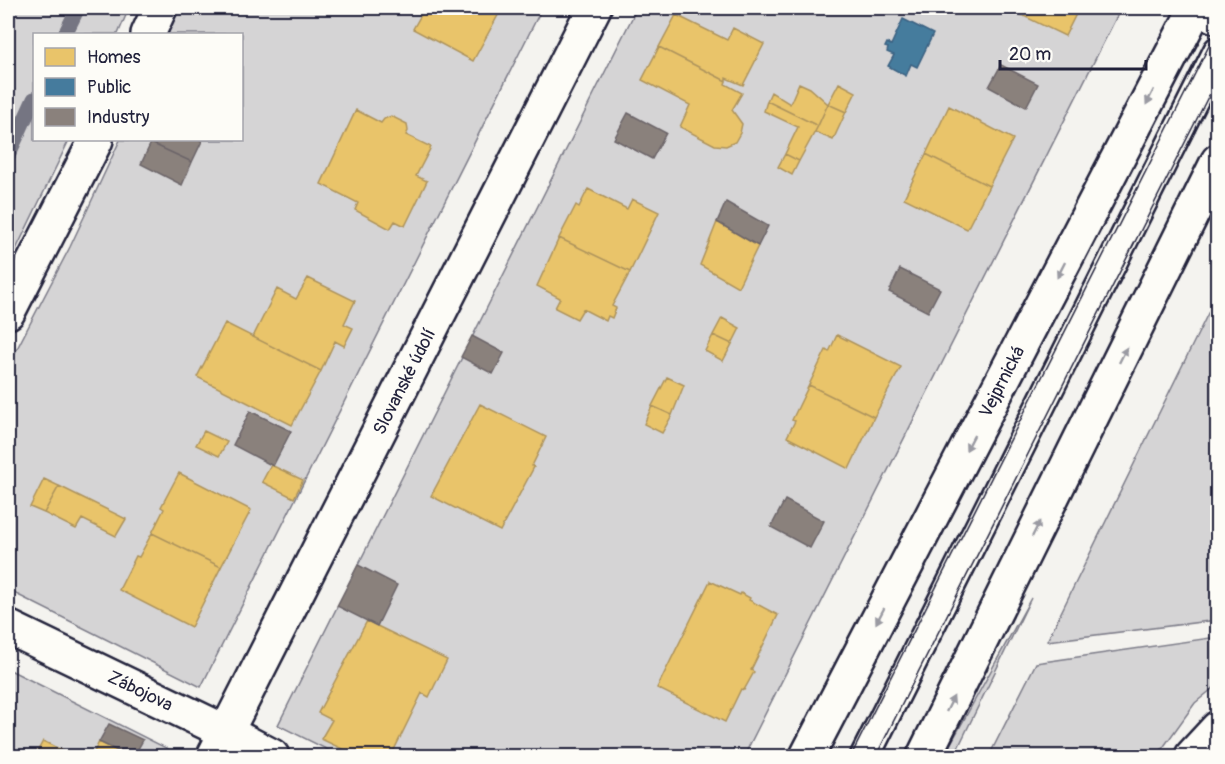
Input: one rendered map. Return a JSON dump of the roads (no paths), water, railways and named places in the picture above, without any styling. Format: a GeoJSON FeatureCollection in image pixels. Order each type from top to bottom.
{"type":"FeatureCollection","features":[{"type":"Feature","properties":{"kind":"main road"},"geometry":{"type":"LineString","coordinates":[[148,33],[160,8]]}},
{"type":"Feature","properties":{"kind":"main road","name":"Slovanské údolí"},"geometry":{"type":"LineString","coordinates":[[220,744],[594,8]]}},
{"type":"Feature","properties":{"kind":"main road"},"geometry":{"type":"LineString","coordinates":[[1196,8],[1218,17]]}},
{"type":"Feature","properties":{"kind":"main road","name":"Vejprnická"},"geometry":{"type":"LineString","coordinates":[[807,756],[1196,8]]}},
{"type":"Feature","properties":{"kind":"main road"},"geometry":{"type":"LineString","coordinates":[[8,312],[95,141]]}},
{"type":"Feature","properties":{"kind":"main road"},"geometry":{"type":"LineString","coordinates":[[924,756],[1218,161]]}},
{"type":"Feature","properties":{"kind":"main road","name":"Zábojova"},"geometry":{"type":"LineString","coordinates":[[8,627],[220,744],[272,756]]}},
{"type":"Feature","properties":{"kind":"main road"},"geometry":{"type":"LineString","coordinates":[[1192,756],[1218,728]]}},
{"type":"Feature","properties":{"kind":"lane"},"geometry":{"type":"LineString","coordinates":[[865,756],[1218,51]]}},
{"type":"Feature","properties":{"kind":"waterway"},"geometry":{"type":"LineString","coordinates":[[66,33],[78,8]]}},
{"type":"Feature","properties":{"kind":"waterway"},"geometry":{"type":"LineString","coordinates":[[8,156],[33,101]]}},
{"type":"Feature","properties":{"kind":"tram line"},"geometry":{"type":"LineString","coordinates":[[851,756],[1218,28]]}},
{"type":"Feature","properties":{"kind":"tram line"},"geometry":{"type":"LineString","coordinates":[[876,756],[1218,77]]}}]}
